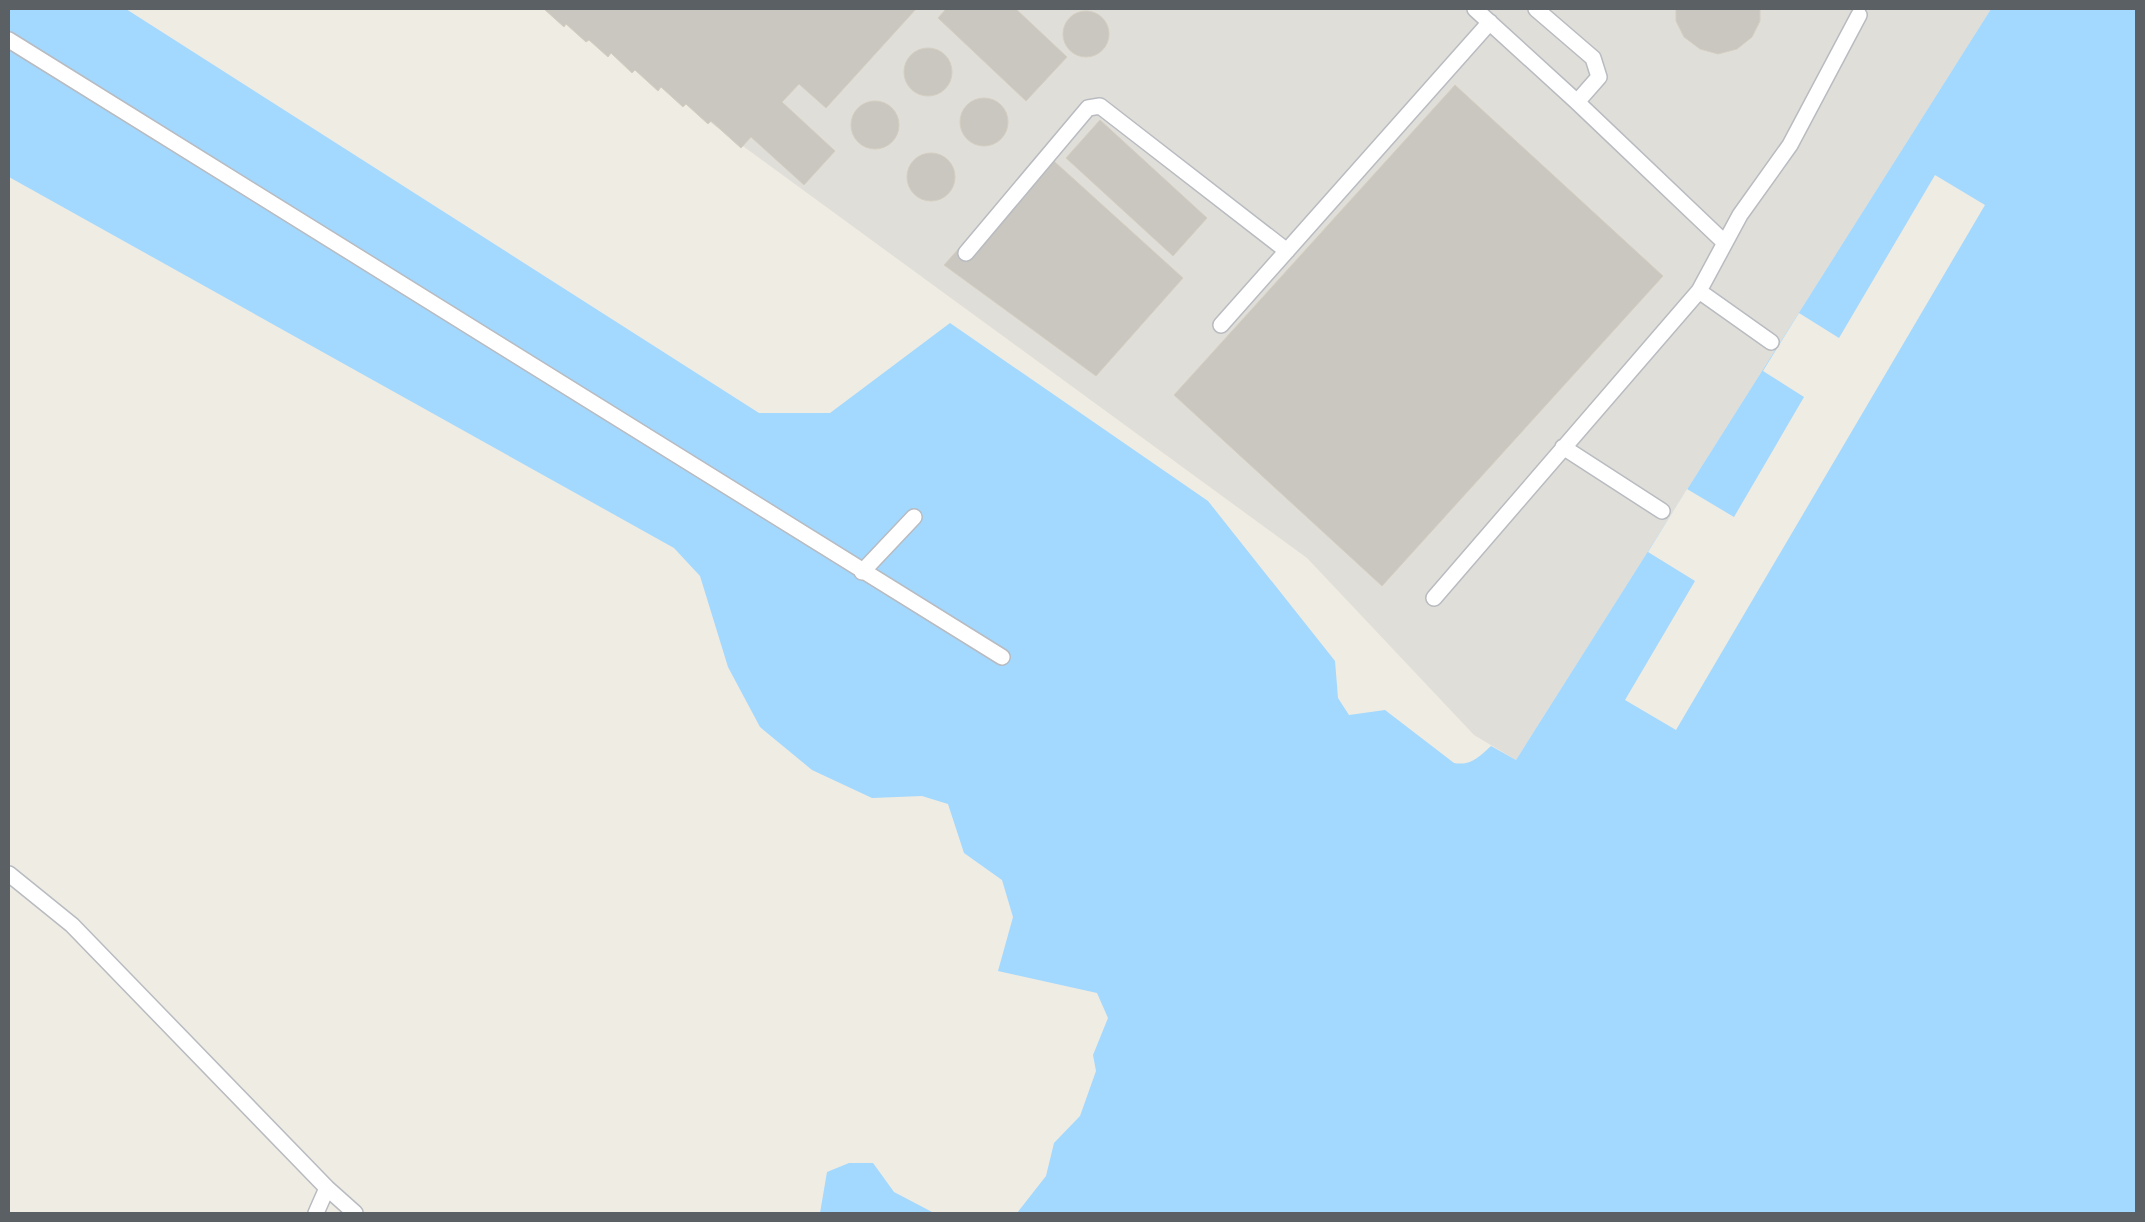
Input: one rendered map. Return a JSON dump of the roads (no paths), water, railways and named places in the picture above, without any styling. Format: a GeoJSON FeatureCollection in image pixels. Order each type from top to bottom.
{"type":"FeatureCollection","features":[{"type":"Feature","properties":{"kind":"lane"},"geometry":{"type":"LineString","coordinates":[[1475,9],[1578,102],[1724,242]]}},
{"type":"Feature","properties":{"kind":"lane"},"geometry":{"type":"LineString","coordinates":[[1536,9],[1592,58],[1599,77],[1578,102]]}},
{"type":"Feature","properties":{"kind":"lane"},"geometry":{"type":"LineString","coordinates":[[1434,598],[1699,291],[1740,215],[1790,145],[1860,15]]}},
{"type":"Feature","properties":{"kind":"lane"},"geometry":{"type":"LineString","coordinates":[[1221,325],[1490,22]]}},
{"type":"Feature","properties":{"kind":"lane"},"geometry":{"type":"LineString","coordinates":[[9,40],[862,572],[1002,657]]}},
{"type":"Feature","properties":{"kind":"lane"},"geometry":{"type":"LineString","coordinates":[[966,253],[1088,108],[1100,106],[1287,251]]}},
{"type":"Feature","properties":{"kind":"lane"},"geometry":{"type":"LineString","coordinates":[[1699,291],[1771,342]]}},
{"type":"Feature","properties":{"kind":"lane"},"geometry":{"type":"LineString","coordinates":[[1563,448],[1662,511]]}},
{"type":"Feature","properties":{"kind":"lane"},"geometry":{"type":"LineString","coordinates":[[862,572],[914,517]]}},
{"type":"Feature","properties":{"kind":"lane"},"geometry":{"type":"LineString","coordinates":[[9,874],[72,925],[327,1188],[355,1213]]}},
{"type":"Feature","properties":{"kind":"lane"},"geometry":{"type":"LineString","coordinates":[[316,1213],[327,1188]]}},
{"type":"Feature","properties":{"kind":"water"},"geometry":{"type":"Polygon","coordinates":[[[9,9],[126,9],[759,413],[830,413],[950,323],[1208,501],[1335,661],[1338,698],[1349,715],[1385,710],[1454,763],[1460,764],[1474,760],[1491,746],[1516,760],[1991,9],[2136,9],[2136,1213],[1017,1213],[1046,1176],[1054,1143],[1080,1116],[1096,1071],[1093,1055],[1108,1018],[1097,993],[998,971],[1013,917],[1002,880],[964,853],[948,804],[922,796],[872,798],[812,770],[760,727],[728,667],[700,576],[674,548],[9,177],[9,9]]]}},
{"type":"Feature","properties":{"kind":"water"},"geometry":{"type":"Polygon","coordinates":[[[849,1163],[873,1163],[894,1192],[934,1213],[820,1213],[827,1172],[849,1163]]]}}]}
